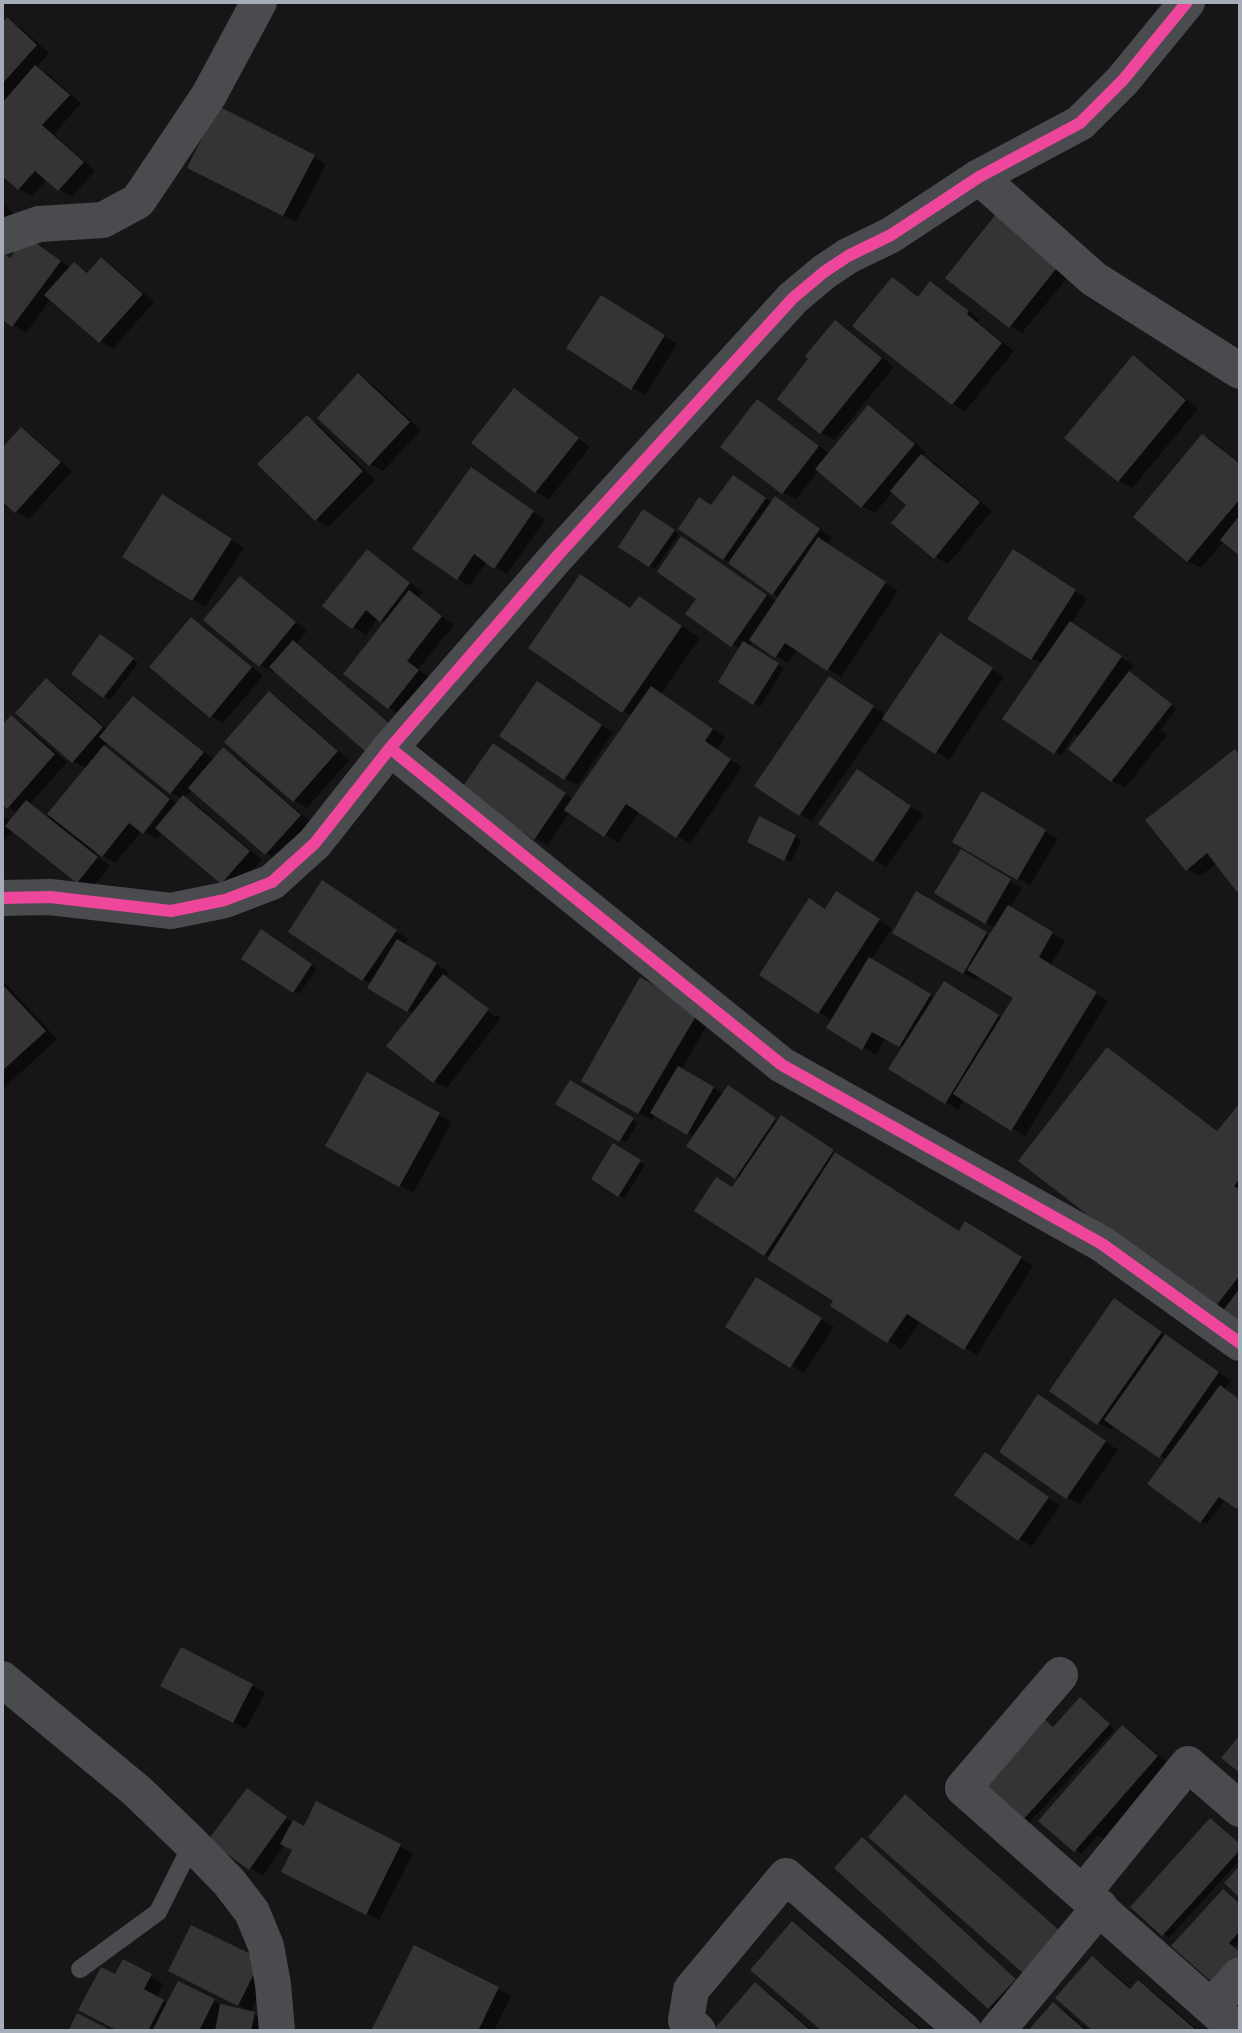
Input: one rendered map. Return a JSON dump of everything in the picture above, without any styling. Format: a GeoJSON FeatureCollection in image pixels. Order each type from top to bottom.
{"type":"FeatureCollection","features":[{"type":"Feature","properties":{"kind":"street"},"geometry":{"type":"LineString","coordinates":[[2,237],[39,224],[103,220],[138,201],[209,95],[259,2]]}},
{"type":"Feature","properties":{"kind":"street"},"geometry":{"type":"LineString","coordinates":[[2,898],[50,897],[171,911],[225,900],[272,882],[315,843],[390,748],[559,554],[793,298],[848,256],[891,235],[979,177],[1080,123],[1123,80],[1187,2]]}},
{"type":"Feature","properties":{"kind":"street"},"geometry":{"type":"LineString","coordinates":[[979,177],[1094,279],[1240,371]]}},
{"type":"Feature","properties":{"kind":"street"},"geometry":{"type":"LineString","coordinates":[[390,748],[782,1065],[1102,1244],[1240,1343]]}},
{"type":"Feature","properties":{"kind":"street"},"geometry":{"type":"LineString","coordinates":[[1060,1675],[963,1788],[1238,2031]]}},
{"type":"Feature","properties":{"kind":"street"},"geometry":{"type":"LineString","coordinates":[[2,1679],[137,1791],[229,1882],[252,1912],[266,1946],[277,2031]]}},
{"type":"Feature","properties":{"kind":"street"},"geometry":{"type":"LineString","coordinates":[[997,2031],[1188,1764],[1240,1809]]}},
{"type":"Feature","properties":{"kind":"street"},"geometry":{"type":"LineString","coordinates":[[698,2031],[686,2020],[691,1990],[786,1876],[964,2031]]}},
{"type":"Feature","properties":{"kind":"street"},"geometry":{"type":"LineString","coordinates":[[1212,2006],[1240,1975]]}},
{"type":"Feature","properties":{"kind":"lane"},"geometry":{"type":"LineString","coordinates":[[80,1969],[158,1912],[192,1844]]}},
{"type":"Feature","properties":{"kind":"building"},"geometry":{"type":"Polygon","coordinates":[[[7,17],[37,45],[2,84],[2,23],[7,17]]]}},
{"type":"Feature","properties":{"kind":"building"},"geometry":{"type":"Polygon","coordinates":[[[35,65],[70,95],[42,125],[84,162],[58,191],[35,171],[18,190],[2,176],[2,103],[35,65]]]}},
{"type":"Feature","properties":{"kind":"building"},"geometry":{"type":"Polygon","coordinates":[[[218,106],[315,155],[283,216],[187,168],[218,106]]]}},
{"type":"Feature","properties":{"kind":"building"},"geometry":{"type":"Polygon","coordinates":[[[996,214],[1059,265],[1009,328],[945,278],[996,214]]]}},
{"type":"Feature","properties":{"kind":"building"},"geometry":{"type":"Polygon","coordinates":[[[26,236],[61,261],[12,327],[2,320],[2,252],[10,258],[26,236]]]}},
{"type":"Feature","properties":{"kind":"building"},"geometry":{"type":"Polygon","coordinates":[[[101,257],[143,294],[99,343],[44,295],[74,262],[87,273],[101,257]]]}},
{"type":"Feature","properties":{"kind":"building"},"geometry":{"type":"Polygon","coordinates":[[[892,277],[918,297],[930,281],[969,311],[967,314],[1002,343],[952,405],[852,326],[892,277]]]}},
{"type":"Feature","properties":{"kind":"building"},"geometry":{"type":"Polygon","coordinates":[[[601,295],[665,335],[631,390],[566,348],[601,295]]]}},
{"type":"Feature","properties":{"kind":"building"},"geometry":{"type":"Polygon","coordinates":[[[835,320],[882,358],[820,434],[777,399],[808,359],[805,356],[835,320]]]}},
{"type":"Feature","properties":{"kind":"building"},"geometry":{"type":"Polygon","coordinates":[[[1133,355],[1186,400],[1118,482],[1064,438],[1133,355]]]}},
{"type":"Feature","properties":{"kind":"building"},"geometry":{"type":"Polygon","coordinates":[[[358,373],[410,422],[369,466],[317,418],[358,373]]]}},
{"type":"Feature","properties":{"kind":"building"},"geometry":{"type":"Polygon","coordinates":[[[514,388],[579,438],[535,493],[471,443],[514,388]]]}},
{"type":"Feature","properties":{"kind":"building"},"geometry":{"type":"Polygon","coordinates":[[[757,399],[819,446],[782,494],[720,447],[757,399]]]}},
{"type":"Feature","properties":{"kind":"building"},"geometry":{"type":"Polygon","coordinates":[[[868,405],[915,444],[861,508],[815,469],[868,405]]]}},
{"type":"Feature","properties":{"kind":"building"},"geometry":{"type":"Polygon","coordinates":[[[307,415],[363,471],[315,521],[257,464],[307,415]]]}},
{"type":"Feature","properties":{"kind":"building"},"geometry":{"type":"Polygon","coordinates":[[[21,427],[61,462],[15,513],[2,501],[2,448],[21,427]]]}},
{"type":"Feature","properties":{"kind":"building"},"geometry":{"type":"Polygon","coordinates":[[[1202,434],[1240,464],[1240,499],[1187,562],[1133,517],[1202,434]]]}},
{"type":"Feature","properties":{"kind":"building"},"geometry":{"type":"Polygon","coordinates":[[[921,454],[980,502],[934,559],[891,523],[906,505],[890,491],[921,454]]]}},
{"type":"Feature","properties":{"kind":"building"},"geometry":{"type":"Polygon","coordinates":[[[471,467],[534,511],[494,569],[474,554],[457,580],[412,549],[471,467]]]}},
{"type":"Feature","properties":{"kind":"building"},"geometry":{"type":"Polygon","coordinates":[[[733,475],[766,498],[723,560],[678,529],[699,497],[711,505],[733,475]]]}},
{"type":"Feature","properties":{"kind":"building"},"geometry":{"type":"Polygon","coordinates":[[[162,494],[232,539],[192,601],[122,557],[162,494]]]}},
{"type":"Feature","properties":{"kind":"building"},"geometry":{"type":"Polygon","coordinates":[[[775,496],[820,529],[772,595],[728,563],[775,496]]]}},
{"type":"Feature","properties":{"kind":"building"},"geometry":{"type":"Polygon","coordinates":[[[643,509],[675,530],[649,567],[618,547],[643,509]]]}},
{"type":"Feature","properties":{"kind":"building"},"geometry":{"type":"Polygon","coordinates":[[[1240,515],[1240,556],[1220,540],[1240,515]]]}},
{"type":"Feature","properties":{"kind":"building"},"geometry":{"type":"Polygon","coordinates":[[[681,536],[767,595],[731,647],[685,614],[696,599],[657,572],[681,536]]]}},
{"type":"Feature","properties":{"kind":"building"},"geometry":{"type":"Polygon","coordinates":[[[818,537],[886,582],[827,671],[785,643],[775,658],[749,640],[818,537]]]}},
{"type":"Feature","properties":{"kind":"building"},"geometry":{"type":"Polygon","coordinates":[[[367,549],[410,583],[380,622],[366,610],[352,629],[322,606],[367,549]]]}},
{"type":"Feature","properties":{"kind":"building"},"geometry":{"type":"Polygon","coordinates":[[[1013,549],[1076,590],[1031,660],[967,619],[1013,549]]]}},
{"type":"Feature","properties":{"kind":"building"},"geometry":{"type":"Polygon","coordinates":[[[580,574],[630,608],[639,596],[682,626],[622,713],[528,648],[580,574]]]}},
{"type":"Feature","properties":{"kind":"building"},"geometry":{"type":"Polygon","coordinates":[[[240,576],[296,622],[259,667],[203,620],[240,576]]]}},
{"type":"Feature","properties":{"kind":"building"},"geometry":{"type":"Polygon","coordinates":[[[409,590],[442,616],[407,661],[419,670],[388,709],[343,674],[409,590]]]}},
{"type":"Feature","properties":{"kind":"building"},"geometry":{"type":"Polygon","coordinates":[[[191,617],[252,667],[210,718],[149,667],[191,617]]]}},
{"type":"Feature","properties":{"kind":"building"},"geometry":{"type":"Polygon","coordinates":[[[1070,621],[1122,656],[1054,754],[1002,719],[1070,621]]]}},
{"type":"Feature","properties":{"kind":"building"},"geometry":{"type":"Polygon","coordinates":[[[940,633],[993,668],[935,754],[882,719],[940,633]]]}},
{"type":"Feature","properties":{"kind":"building"},"geometry":{"type":"Polygon","coordinates":[[[100,634],[134,658],[103,698],[71,674],[100,634]]]}},
{"type":"Feature","properties":{"kind":"building"},"geometry":{"type":"Polygon","coordinates":[[[293,640],[390,724],[366,752],[269,667],[293,640]]]}},
{"type":"Feature","properties":{"kind":"building"},"geometry":{"type":"Polygon","coordinates":[[[743,641],[779,663],[753,705],[718,682],[743,641]]]}},
{"type":"Feature","properties":{"kind":"building"},"geometry":{"type":"Polygon","coordinates":[[[1129,671],[1172,704],[1111,782],[1068,749],[1129,671]]]}},
{"type":"Feature","properties":{"kind":"building"},"geometry":{"type":"Polygon","coordinates":[[[829,676],[874,706],[799,816],[754,786],[829,676]]]}},
{"type":"Feature","properties":{"kind":"building"},"geometry":{"type":"Polygon","coordinates":[[[46,678],[103,727],[72,763],[15,713],[46,678]]]}},
{"type":"Feature","properties":{"kind":"building"},"geometry":{"type":"Polygon","coordinates":[[[537,681],[602,725],[564,780],[499,736],[537,681]]]}},
{"type":"Feature","properties":{"kind":"building"},"geometry":{"type":"Polygon","coordinates":[[[651,686],[713,729],[705,741],[731,759],[676,838],[626,804],[604,837],[564,810],[651,686]]]}},
{"type":"Feature","properties":{"kind":"building"},"geometry":{"type":"Polygon","coordinates":[[[269,691],[338,751],[293,802],[224,742],[269,691]]]}},
{"type":"Feature","properties":{"kind":"building"},"geometry":{"type":"Polygon","coordinates":[[[133,696],[204,752],[170,794],[99,737],[133,696]]]}},
{"type":"Feature","properties":{"kind":"building"},"geometry":{"type":"Polygon","coordinates":[[[11,715],[55,754],[7,809],[2,804],[2,725],[11,715]]]}},
{"type":"Feature","properties":{"kind":"building"},"geometry":{"type":"Polygon","coordinates":[[[493,743],[566,793],[534,840],[461,789],[493,743]]]}},
{"type":"Feature","properties":{"kind":"building"},"geometry":{"type":"Polygon","coordinates":[[[104,745],[170,799],[143,834],[129,823],[102,857],[47,814],[104,745]]]}},
{"type":"Feature","properties":{"kind":"building"},"geometry":{"type":"Polygon","coordinates":[[[223,747],[301,815],[265,855],[188,788],[223,747]]]}},
{"type":"Feature","properties":{"kind":"building"},"geometry":{"type":"Polygon","coordinates":[[[1235,749],[1240,756],[1240,896],[1207,853],[1186,871],[1145,820],[1235,749]]]}},
{"type":"Feature","properties":{"kind":"building"},"geometry":{"type":"Polygon","coordinates":[[[857,769],[911,806],[873,862],[818,824],[857,769]]]}},
{"type":"Feature","properties":{"kind":"building"},"geometry":{"type":"Polygon","coordinates":[[[982,791],[1046,830],[1017,880],[952,842],[982,791]]]}},
{"type":"Feature","properties":{"kind":"building"},"geometry":{"type":"Polygon","coordinates":[[[183,795],[250,851],[221,884],[155,828],[183,795]]]}},
{"type":"Feature","properties":{"kind":"building"},"geometry":{"type":"Polygon","coordinates":[[[26,800],[98,857],[77,883],[5,826],[26,800]]]}},
{"type":"Feature","properties":{"kind":"building"},"geometry":{"type":"Polygon","coordinates":[[[759,816],[796,835],[784,861],[747,842],[759,816]]]}},
{"type":"Feature","properties":{"kind":"building"},"geometry":{"type":"Polygon","coordinates":[[[961,849],[1011,879],[985,924],[934,893],[961,849]]]}},
{"type":"Feature","properties":{"kind":"building"},"geometry":{"type":"Polygon","coordinates":[[[322,880],[397,930],[362,981],[288,932],[322,880]]]}},
{"type":"Feature","properties":{"kind":"building"},"geometry":{"type":"Polygon","coordinates":[[[836,891],[880,919],[818,1014],[759,975],[809,898],[825,909],[836,891]]]}},
{"type":"Feature","properties":{"kind":"building"},"geometry":{"type":"Polygon","coordinates":[[[916,891],[987,932],[963,974],[892,933],[916,891]]]}},
{"type":"Feature","properties":{"kind":"building"},"geometry":{"type":"Polygon","coordinates":[[[1008,905],[1053,932],[1039,957],[1097,992],[1011,1131],[953,1094],[1013,998],[967,970],[1008,905]]]}},
{"type":"Feature","properties":{"kind":"building"},"geometry":{"type":"Polygon","coordinates":[[[261,929],[312,964],[293,993],[241,959],[261,929]]]}},
{"type":"Feature","properties":{"kind":"building"},"geometry":{"type":"Polygon","coordinates":[[[397,939],[437,963],[407,1012],[367,988],[397,939]]]}},
{"type":"Feature","properties":{"kind":"building"},"geometry":{"type":"Polygon","coordinates":[[[869,957],[931,994],[899,1047],[872,1032],[862,1050],[826,1028],[869,957]]]}},
{"type":"Feature","properties":{"kind":"building"},"geometry":{"type":"Polygon","coordinates":[[[443,974],[489,1009],[433,1083],[386,1046],[443,974]]]}},
{"type":"Feature","properties":{"kind":"building"},"geometry":{"type":"Polygon","coordinates":[[[640,977],[699,1011],[638,1114],[581,1081],[640,977]]]}},
{"type":"Feature","properties":{"kind":"building"},"geometry":{"type":"Polygon","coordinates":[[[944,981],[999,1015],[945,1104],[888,1069],[944,981]]]}},
{"type":"Feature","properties":{"kind":"building"},"geometry":{"type":"Polygon","coordinates":[[[2,984],[46,1031],[2,1071],[2,984]]]}},
{"type":"Feature","properties":{"kind":"building"},"geometry":{"type":"Polygon","coordinates":[[[1107,1047],[1217,1131],[1240,1103],[1240,1178],[1234,1186],[1240,1190],[1240,1275],[1212,1311],[1018,1161],[1107,1047]]]}},
{"type":"Feature","properties":{"kind":"building"},"geometry":{"type":"Polygon","coordinates":[[[678,1066],[714,1087],[687,1135],[650,1113],[678,1066]]]}},
{"type":"Feature","properties":{"kind":"building"},"geometry":{"type":"Polygon","coordinates":[[[367,1072],[440,1113],[399,1187],[325,1146],[367,1072]]]}},
{"type":"Feature","properties":{"kind":"building"},"geometry":{"type":"Polygon","coordinates":[[[570,1080],[634,1118],[619,1142],[555,1104],[570,1080]]]}},
{"type":"Feature","properties":{"kind":"building"},"geometry":{"type":"Polygon","coordinates":[[[728,1085],[776,1118],[735,1179],[686,1146],[728,1085]]]}},
{"type":"Feature","properties":{"kind":"building"},"geometry":{"type":"Polygon","coordinates":[[[781,1115],[834,1150],[764,1256],[694,1211],[716,1177],[732,1187],[781,1115]]]}},
{"type":"Feature","properties":{"kind":"building"},"geometry":{"type":"Polygon","coordinates":[[[613,1143],[641,1160],[618,1197],[591,1179],[613,1143]]]}},
{"type":"Feature","properties":{"kind":"building"},"geometry":{"type":"Polygon","coordinates":[[[835,1152],[959,1231],[965,1221],[1022,1257],[964,1350],[907,1314],[887,1343],[830,1306],[833,1301],[767,1259],[835,1152]]]}},
{"type":"Feature","properties":{"kind":"building"},"geometry":{"type":"Polygon","coordinates":[[[756,1277],[822,1318],[790,1368],[725,1327],[756,1277]]]}},
{"type":"Feature","properties":{"kind":"building"},"geometry":{"type":"Polygon","coordinates":[[[1240,1288],[1240,1325],[1222,1312],[1240,1288]]]}},
{"type":"Feature","properties":{"kind":"building"},"geometry":{"type":"Polygon","coordinates":[[[1114,1298],[1162,1332],[1097,1425],[1049,1391],[1114,1298]]]}},
{"type":"Feature","properties":{"kind":"building"},"geometry":{"type":"Polygon","coordinates":[[[1165,1334],[1219,1372],[1159,1458],[1104,1420],[1165,1334]]]}},
{"type":"Feature","properties":{"kind":"building"},"geometry":{"type":"Polygon","coordinates":[[[1220,1385],[1240,1400],[1240,1505],[1237,1509],[1219,1497],[1200,1523],[1147,1484],[1220,1385]]]}},
{"type":"Feature","properties":{"kind":"building"},"geometry":{"type":"Polygon","coordinates":[[[1038,1394],[1106,1441],[1066,1499],[999,1452],[1038,1394]]]}},
{"type":"Feature","properties":{"kind":"building"},"geometry":{"type":"Polygon","coordinates":[[[985,1452],[1049,1497],[1018,1541],[954,1495],[985,1452]]]}},
{"type":"Feature","properties":{"kind":"building"},"geometry":{"type":"Polygon","coordinates":[[[181,1647],[253,1684],[233,1723],[160,1686],[181,1647]]]}},
{"type":"Feature","properties":{"kind":"building"},"geometry":{"type":"Polygon","coordinates":[[[1080,1697],[1110,1724],[1022,1821],[982,1784],[1042,1717],[1053,1727],[1080,1697]]]}},
{"type":"Feature","properties":{"kind":"building"},"geometry":{"type":"Polygon","coordinates":[[[1122,1725],[1158,1756],[1074,1852],[1038,1821],[1122,1725]]]}},
{"type":"Feature","properties":{"kind":"building"},"geometry":{"type":"Polygon","coordinates":[[[1240,1735],[1240,1773],[1221,1758],[1240,1735]]]}},
{"type":"Feature","properties":{"kind":"building"},"geometry":{"type":"Polygon","coordinates":[[[247,1788],[287,1817],[249,1870],[208,1840],[247,1788]]]}},
{"type":"Feature","properties":{"kind":"building"},"geometry":{"type":"Polygon","coordinates":[[[905,1794],[1060,1931],[1023,1973],[868,1837],[905,1794]]]}},
{"type":"Feature","properties":{"kind":"building"},"geometry":{"type":"Polygon","coordinates":[[[316,1801],[401,1844],[366,1915],[281,1872],[292,1850],[280,1844],[293,1820],[304,1826],[316,1801]]]}},
{"type":"Feature","properties":{"kind":"building"},"geometry":{"type":"Polygon","coordinates":[[[1210,1818],[1240,1844],[1240,1850],[1162,1936],[1130,1907],[1210,1818]]]}},
{"type":"Feature","properties":{"kind":"building"},"geometry":{"type":"Polygon","coordinates":[[[862,1837],[1016,1979],[988,2009],[834,1868],[862,1837]]]}},
{"type":"Feature","properties":{"kind":"building"},"geometry":{"type":"Polygon","coordinates":[[[1240,1865],[1240,1898],[1224,1883],[1240,1865]]]}},
{"type":"Feature","properties":{"kind":"building"},"geometry":{"type":"Polygon","coordinates":[[[1223,1889],[1240,1904],[1240,1931],[1229,1943],[1240,1955],[1214,1984],[1171,1946],[1223,1889]]]}},
{"type":"Feature","properties":{"kind":"building"},"geometry":{"type":"Polygon","coordinates":[[[792,1921],[921,2031],[822,2031],[750,1970],[792,1921]]]}},
{"type":"Feature","properties":{"kind":"building"},"geometry":{"type":"Polygon","coordinates":[[[191,1925],[261,1959],[238,2006],[168,1971],[191,1925]]]}},
{"type":"Feature","properties":{"kind":"building"},"geometry":{"type":"Polygon","coordinates":[[[414,1945],[499,1987],[478,2031],[371,2031],[414,1945]]]}},
{"type":"Feature","properties":{"kind":"building"},"geometry":{"type":"Polygon","coordinates":[[[1092,1956],[1130,1989],[1138,1980],[1197,2031],[1093,2031],[1055,1998],[1092,1956]]]}},
{"type":"Feature","properties":{"kind":"building"},"geometry":{"type":"Polygon","coordinates":[[[123,1959],[152,1974],[144,1989],[164,2000],[148,2031],[118,2031],[78,2010],[101,1967],[115,1974],[123,1959]]]}},
{"type":"Feature","properties":{"kind":"building"},"geometry":{"type":"Polygon","coordinates":[[[178,1981],[215,1999],[199,2031],[152,2031],[178,1981]]]}},
{"type":"Feature","properties":{"kind":"building"},"geometry":{"type":"Polygon","coordinates":[[[755,1982],[811,2031],[719,2031],[715,2028],[755,1982]]]}},
{"type":"Feature","properties":{"kind":"building"},"geometry":{"type":"Polygon","coordinates":[[[1053,2002],[1086,2031],[1028,2031],[1053,2002]]]}},
{"type":"Feature","properties":{"kind":"building"},"geometry":{"type":"Polygon","coordinates":[[[220,2004],[255,2012],[251,2031],[215,2031],[220,2004]]]}},
{"type":"Feature","properties":{"kind":"building"},"geometry":{"type":"Polygon","coordinates":[[[77,2013],[112,2031],[68,2031],[77,2013]]]}},
{"type":"Feature","properties":{"kind":"cycle path"},"geometry":{"type":"LineString","coordinates":[[2,898],[50,897],[171,911],[225,900],[272,882],[315,843],[390,748],[559,554],[793,298],[848,256],[891,235],[979,177],[1080,123],[1123,80],[1187,2]]}},
{"type":"Feature","properties":{"kind":"cycle path"},"geometry":{"type":"LineString","coordinates":[[390,748],[782,1065],[1102,1244],[1240,1343]]}}]}
